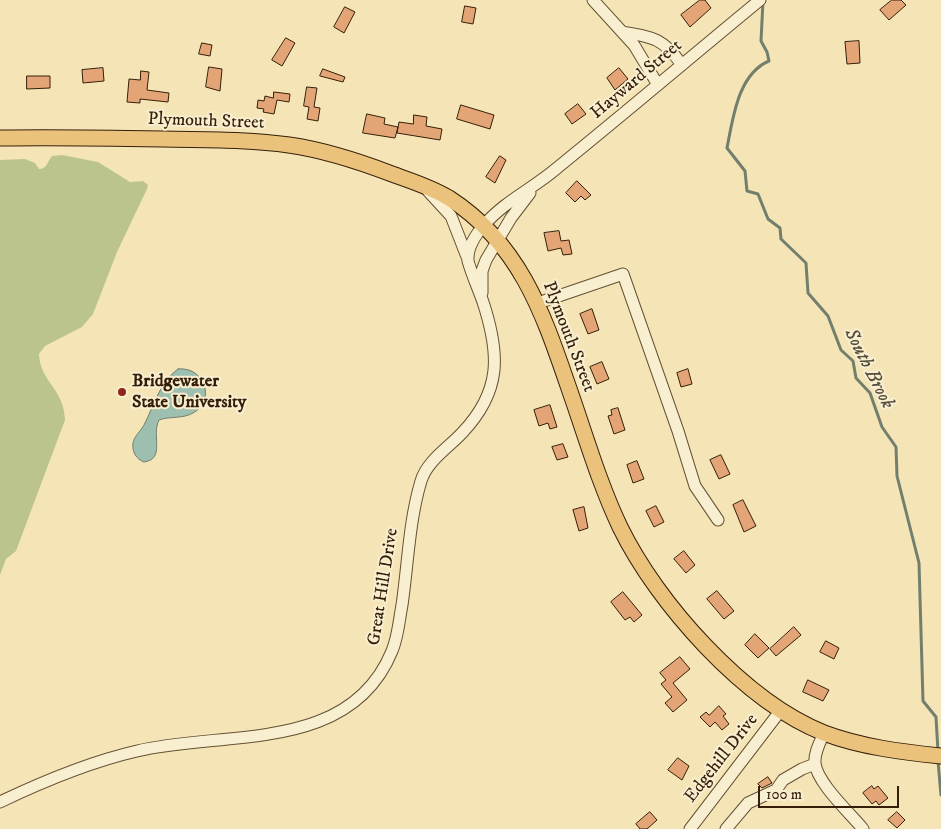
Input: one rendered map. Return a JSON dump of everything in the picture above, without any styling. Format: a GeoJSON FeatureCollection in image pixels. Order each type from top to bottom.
{"type":"FeatureCollection","features":[{"type":"Feature","properties":{"kind":"main road","name":"Plymouth Street"},"geometry":{"type":"LineString","coordinates":[[0,138],[94,137],[284,144],[342,157],[424,185],[449,198],[483,226],[498,242],[518,268],[538,303],[604,491],[631,548],[668,601],[700,638],[744,683],[781,710],[824,732],[876,747],[937,756]]}},
{"type":"Feature","properties":{"kind":"street"},"geometry":{"type":"LineString","coordinates":[[593,0],[634,45],[658,85]]}},
{"type":"Feature","properties":{"kind":"street","name":"Hayward Street"},"geometry":{"type":"LineString","coordinates":[[483,226],[507,204],[535,186],[760,0]]}},
{"type":"Feature","properties":{"kind":"street"},"geometry":{"type":"LineString","coordinates":[[622,32],[653,37],[672,50],[682,65]]}},
{"type":"Feature","properties":{"kind":"street","name":"Great Hill Drive"},"geometry":{"type":"LineString","coordinates":[[0,802],[67,772],[138,751],[280,732],[314,725],[341,712],[370,686],[389,659],[397,637],[412,520],[424,473],[475,419],[484,406],[492,390],[495,369],[494,350],[482,300],[471,274],[455,224],[424,185]]}},
{"type":"Feature","properties":{"kind":"street","name":"Hayward Street"},"geometry":{"type":"LineString","coordinates":[[498,242],[514,213],[535,186]]}},
{"type":"Feature","properties":{"kind":"street","name":"Great Hill Drive"},"geometry":{"type":"LineString","coordinates":[[471,274],[469,250],[483,226]]}},
{"type":"Feature","properties":{"kind":"street","name":"Great Hill Drive"},"geometry":{"type":"LineString","coordinates":[[482,300],[482,271],[498,242]]}},
{"type":"Feature","properties":{"kind":"street"},"geometry":{"type":"LineString","coordinates":[[538,303],[622,274],[675,422],[695,486],[718,520]]}},
{"type":"Feature","properties":{"kind":"street","name":"Edgehill Drive"},"geometry":{"type":"LineString","coordinates":[[690,829],[781,710]]}},
{"type":"Feature","properties":{"kind":"street"},"geometry":{"type":"LineString","coordinates":[[824,732],[815,756],[815,764],[825,785],[863,829]]}},
{"type":"Feature","properties":{"kind":"street"},"geometry":{"type":"LineString","coordinates":[[726,829],[748,803],[776,790],[783,780],[815,764]]}},
{"type":"Feature","properties":{"kind":"green space"},"geometry":{"type":"Polygon","coordinates":[[[62,155],[98,162],[130,182],[143,181],[148,185],[117,252],[93,314],[82,327],[45,346],[39,354],[43,372],[61,400],[65,420],[16,551],[6,559],[0,575],[0,160],[25,159],[35,163],[39,169],[42,169],[52,156],[62,155]]]}},
{"type":"Feature","properties":{"kind":"shaded area"},"geometry":{"type":"Polygon","coordinates":[[[178,369],[195,373],[201,378],[204,385],[204,401],[200,408],[189,415],[159,420],[156,432],[156,451],[151,460],[144,462],[135,455],[133,449],[134,440],[144,426],[162,387],[178,369]]]}},
{"type":"Feature","properties":{"kind":"building"},"geometry":{"type":"Polygon","coordinates":[[[700,0],[705,0],[711,8],[690,27],[681,15],[700,0]]]}},
{"type":"Feature","properties":{"kind":"building"},"geometry":{"type":"Polygon","coordinates":[[[892,0],[901,0],[906,5],[889,20],[880,10],[892,0]]]}},
{"type":"Feature","properties":{"kind":"building"},"geometry":{"type":"Polygon","coordinates":[[[465,6],[476,8],[473,24],[462,22],[465,6]]]}},
{"type":"Feature","properties":{"kind":"building"},"geometry":{"type":"Polygon","coordinates":[[[345,7],[355,12],[344,33],[334,27],[345,7]]]}},
{"type":"Feature","properties":{"kind":"building"},"geometry":{"type":"Polygon","coordinates":[[[286,38],[295,43],[282,66],[272,60],[286,38]]]}},
{"type":"Feature","properties":{"kind":"building"},"geometry":{"type":"Polygon","coordinates":[[[859,41],[860,63],[847,64],[845,42],[859,41]]]}},
{"type":"Feature","properties":{"kind":"building"},"geometry":{"type":"Polygon","coordinates":[[[202,43],[212,45],[210,56],[199,54],[202,43]]]}},
{"type":"Feature","properties":{"kind":"building"},"geometry":{"type":"Polygon","coordinates":[[[209,67],[222,69],[220,91],[206,87],[209,67]]]}},
{"type":"Feature","properties":{"kind":"building"},"geometry":{"type":"Polygon","coordinates":[[[103,68],[104,81],[83,83],[82,70],[103,68]]]}},
{"type":"Feature","properties":{"kind":"building"},"geometry":{"type":"Polygon","coordinates":[[[619,68],[628,79],[615,90],[607,78],[619,68]]]}},
{"type":"Feature","properties":{"kind":"building"},"geometry":{"type":"Polygon","coordinates":[[[323,69],[345,77],[343,82],[320,76],[323,69]]]}},
{"type":"Feature","properties":{"kind":"building"},"geometry":{"type":"Polygon","coordinates":[[[141,71],[149,72],[147,90],[169,93],[168,102],[140,99],[140,103],[127,102],[129,79],[140,80],[141,71]]]}},
{"type":"Feature","properties":{"kind":"building"},"geometry":{"type":"Polygon","coordinates":[[[27,76],[50,76],[50,88],[27,89],[27,76]]]}},
{"type":"Feature","properties":{"kind":"building"},"geometry":{"type":"Polygon","coordinates":[[[307,87],[317,88],[314,107],[320,108],[318,121],[307,119],[309,107],[304,106],[307,87]]]}},
{"type":"Feature","properties":{"kind":"building"},"geometry":{"type":"Polygon","coordinates":[[[274,92],[290,94],[289,102],[277,100],[274,114],[263,112],[264,109],[257,108],[258,100],[264,101],[265,96],[273,98],[274,92]]]}},
{"type":"Feature","properties":{"kind":"building"},"geometry":{"type":"Polygon","coordinates":[[[578,104],[586,114],[572,124],[565,114],[578,104]]]}},
{"type":"Feature","properties":{"kind":"building"},"geometry":{"type":"Polygon","coordinates":[[[461,105],[494,115],[490,129],[457,119],[461,105]]]}},
{"type":"Feature","properties":{"kind":"building"},"geometry":{"type":"Polygon","coordinates":[[[367,114],[385,118],[384,124],[398,127],[395,138],[363,133],[367,114]]]}},
{"type":"Feature","properties":{"kind":"building"},"geometry":{"type":"Polygon","coordinates":[[[414,115],[427,117],[426,126],[442,129],[440,140],[397,133],[399,122],[413,124],[414,115]]]}},
{"type":"Feature","properties":{"kind":"building"},"geometry":{"type":"Polygon","coordinates":[[[500,156],[506,160],[495,183],[486,177],[500,156]]]}},
{"type":"Feature","properties":{"kind":"building"},"geometry":{"type":"Polygon","coordinates":[[[577,181],[591,195],[585,200],[581,196],[575,202],[566,193],[577,181]]]}},
{"type":"Feature","properties":{"kind":"building"},"geometry":{"type":"Polygon","coordinates":[[[559,231],[561,241],[569,240],[572,254],[563,255],[561,248],[548,251],[544,233],[559,231]]]}},
{"type":"Feature","properties":{"kind":"building"},"geometry":{"type":"Polygon","coordinates":[[[592,309],[599,330],[588,334],[580,314],[592,309]]]}},
{"type":"Feature","properties":{"kind":"building"},"geometry":{"type":"Polygon","coordinates":[[[602,362],[609,379],[597,384],[590,367],[602,362]]]}},
{"type":"Feature","properties":{"kind":"building"},"geometry":{"type":"Polygon","coordinates":[[[688,369],[692,384],[681,387],[677,373],[688,369]]]}},
{"type":"Feature","properties":{"kind":"building"},"geometry":{"type":"Polygon","coordinates":[[[550,405],[557,427],[550,429],[548,423],[539,426],[534,410],[550,405]]]}},
{"type":"Feature","properties":{"kind":"building"},"geometry":{"type":"Polygon","coordinates":[[[618,408],[625,430],[614,434],[608,416],[612,415],[611,410],[618,408]]]}},
{"type":"Feature","properties":{"kind":"building"},"geometry":{"type":"Polygon","coordinates":[[[563,444],[568,457],[557,460],[552,447],[563,444]]]}},
{"type":"Feature","properties":{"kind":"building"},"geometry":{"type":"Polygon","coordinates":[[[721,455],[730,474],[719,479],[710,460],[721,455]]]}},
{"type":"Feature","properties":{"kind":"building"},"geometry":{"type":"Polygon","coordinates":[[[637,461],[644,479],[633,483],[627,465],[637,461]]]}},
{"type":"Feature","properties":{"kind":"building"},"geometry":{"type":"Polygon","coordinates":[[[743,500],[756,526],[744,532],[733,505],[743,500]]]}},
{"type":"Feature","properties":{"kind":"building"},"geometry":{"type":"Polygon","coordinates":[[[656,506],[664,522],[654,527],[646,511],[656,506]]]}},
{"type":"Feature","properties":{"kind":"building"},"geometry":{"type":"Polygon","coordinates":[[[584,507],[588,528],[579,531],[573,510],[584,507]]]}},
{"type":"Feature","properties":{"kind":"building"},"geometry":{"type":"Polygon","coordinates":[[[684,551],[695,565],[686,573],[674,559],[684,551]]]}},
{"type":"Feature","properties":{"kind":"building"},"geometry":{"type":"Polygon","coordinates":[[[717,591],[734,611],[724,619],[707,599],[717,591]]]}},
{"type":"Feature","properties":{"kind":"building"},"geometry":{"type":"Polygon","coordinates":[[[623,592],[642,615],[634,622],[630,617],[625,620],[611,602],[623,592]]]}},
{"type":"Feature","properties":{"kind":"building"},"geometry":{"type":"Polygon","coordinates":[[[794,627],[801,635],[776,656],[770,649],[794,627]]]}},
{"type":"Feature","properties":{"kind":"building"},"geometry":{"type":"Polygon","coordinates":[[[755,634],[769,648],[758,658],[745,645],[755,634]]]}},
{"type":"Feature","properties":{"kind":"building"},"geometry":{"type":"Polygon","coordinates":[[[826,641],[839,648],[834,659],[820,652],[826,641]]]}},
{"type":"Feature","properties":{"kind":"building"},"geometry":{"type":"Polygon","coordinates":[[[680,657],[690,669],[673,683],[687,700],[673,712],[665,703],[672,697],[661,684],[666,680],[660,673],[680,657]]]}},
{"type":"Feature","properties":{"kind":"building"},"geometry":{"type":"Polygon","coordinates":[[[808,680],[829,690],[823,701],[803,692],[808,680]]]}},
{"type":"Feature","properties":{"kind":"building"},"geometry":{"type":"Polygon","coordinates":[[[719,706],[726,714],[723,716],[729,724],[722,730],[715,722],[710,727],[700,717],[706,712],[709,715],[719,706]]]}},
{"type":"Feature","properties":{"kind":"building"},"geometry":{"type":"Polygon","coordinates":[[[678,758],[689,766],[682,780],[668,770],[678,758]]]}},
{"type":"Feature","properties":{"kind":"building"},"geometry":{"type":"Polygon","coordinates":[[[768,777],[772,783],[762,788],[758,784],[768,777]]]}},
{"type":"Feature","properties":{"kind":"building"},"geometry":{"type":"Polygon","coordinates":[[[872,786],[874,789],[878,786],[888,798],[879,805],[876,801],[872,804],[863,793],[872,786]]]}},
{"type":"Feature","properties":{"kind":"building"},"geometry":{"type":"Polygon","coordinates":[[[650,812],[657,820],[647,829],[640,829],[636,824],[650,812]]]}},
{"type":"Feature","properties":{"kind":"building"},"geometry":{"type":"Polygon","coordinates":[[[897,812],[905,820],[897,828],[888,820],[897,812]]]}},
{"type":"Feature","properties":{"kind":"waterway","name":"South Brook"},"geometry":{"type":"LineString","coordinates":[[763,1],[761,41],[769,61],[759,67],[744,86],[735,111],[727,148],[745,171],[747,191],[758,194],[768,219],[780,228],[781,239],[806,263],[808,293],[828,316],[841,350],[853,361],[856,378],[870,393],[882,427],[896,447],[897,476],[919,563],[923,701],[936,717],[938,752]]}},
{"type":"Feature","properties":{"kind":"waterway","name":"South Brook"},"geometry":{"type":"LineString","coordinates":[[938,761],[941,795]]}},
{"type":"Feature","properties":{"kind":"place","name":"Bridgewater State University"},"geometry":{"type":"Point","coordinates":[122,392]}}]}
